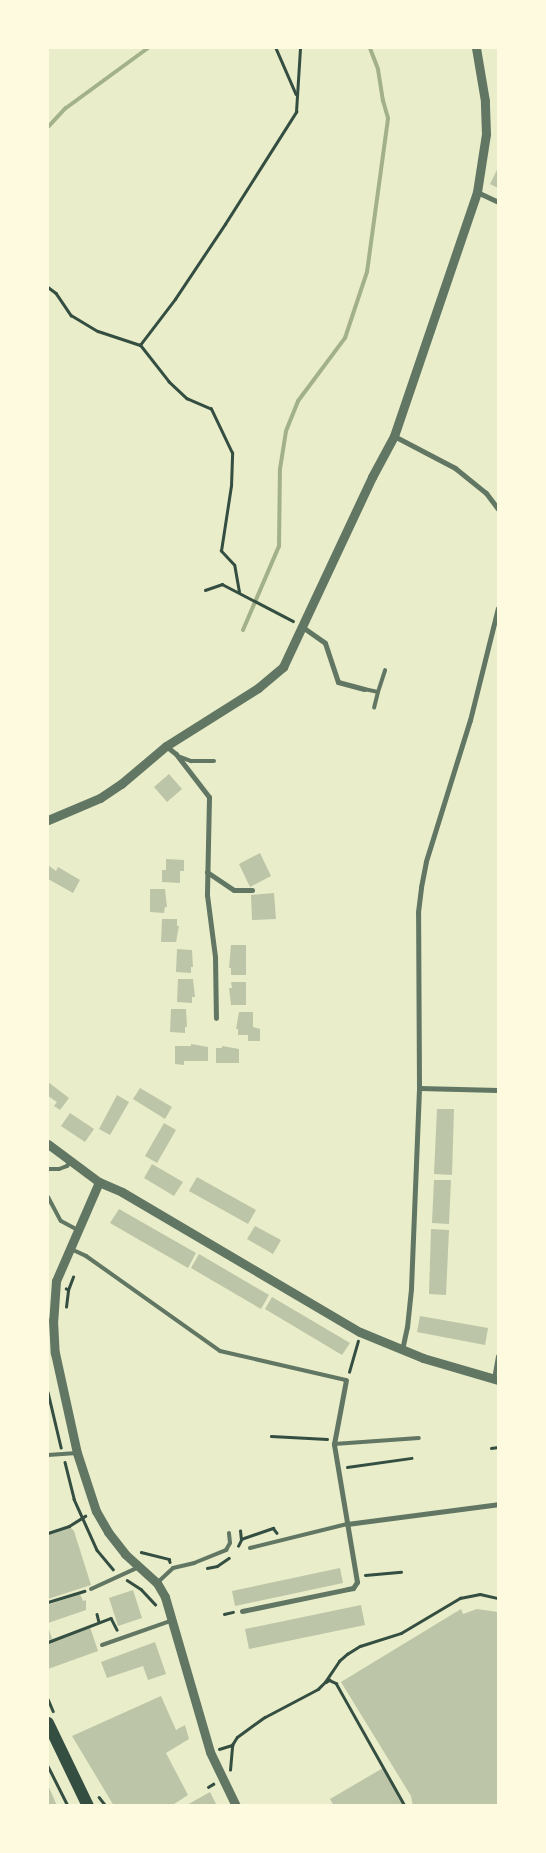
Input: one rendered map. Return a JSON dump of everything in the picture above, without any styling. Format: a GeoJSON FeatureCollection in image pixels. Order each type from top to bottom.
{"type":"FeatureCollection","features":[{"type":"Feature","properties":{"kind":"main road"},"geometry":{"type":"LineString","coordinates":[[48,1723],[88,1806]]}},
{"type":"Feature","properties":{"kind":"street"},"geometry":{"type":"LineString","coordinates":[[48,820],[100,798],[166,746],[226,710],[276,675],[283,667],[300,626],[372,477],[394,436],[477,192],[486,134],[485,101],[476,48]]}},
{"type":"Feature","properties":{"kind":"street"},"geometry":{"type":"LineString","coordinates":[[477,192],[498,202]]}},
{"type":"Feature","properties":{"kind":"street"},"geometry":{"type":"LineString","coordinates":[[394,436],[455,468],[486,493],[498,509]]}},
{"type":"Feature","properties":{"kind":"street"},"geometry":{"type":"LineString","coordinates":[[402,1351],[407,1327],[410,1288],[419,1088],[418,912],[421,887],[426,861],[470,720],[498,608]]}},
{"type":"Feature","properties":{"kind":"street"},"geometry":{"type":"LineString","coordinates":[[300,626],[325,643],[338,682],[364,689]]}},
{"type":"Feature","properties":{"kind":"street"},"geometry":{"type":"LineString","coordinates":[[166,746],[176,754],[209,797],[207,895],[215,957],[216,1018]]}},
{"type":"Feature","properties":{"kind":"street"},"geometry":{"type":"LineString","coordinates":[[207,872],[234,890],[252,890]]}},
{"type":"Feature","properties":{"kind":"street"},"geometry":{"type":"LineString","coordinates":[[419,1088],[498,1090]]}},
{"type":"Feature","properties":{"kind":"street"},"geometry":{"type":"LineString","coordinates":[[48,1144],[71,1159],[99,1182],[122,1192],[360,1332],[402,1351],[496,1379]]}},
{"type":"Feature","properties":{"kind":"street"},"geometry":{"type":"LineString","coordinates":[[99,1182],[70,1248],[51,1302],[55,1353],[77,1454],[100,1518],[108,1532],[125,1554],[157,1583],[166,1597],[210,1752],[236,1806]]}},
{"type":"Feature","properties":{"kind":"street"},"geometry":{"type":"LineString","coordinates":[[242,1611],[353,1588],[357,1582],[334,1442],[346,1380]]}},
{"type":"Feature","properties":{"kind":"street"},"geometry":{"type":"LineString","coordinates":[[347,1524],[498,1504]]}},
{"type":"Feature","properties":{"kind":"lane"},"geometry":{"type":"LineString","coordinates":[[374,708],[385,670]]}},
{"type":"Feature","properties":{"kind":"lane"},"geometry":{"type":"LineString","coordinates":[[364,689],[378,692]]}},
{"type":"Feature","properties":{"kind":"lane"},"geometry":{"type":"LineString","coordinates":[[176,754],[191,761],[214,761]]}},
{"type":"Feature","properties":{"kind":"lane"},"geometry":{"type":"LineString","coordinates":[[48,1169],[67,1166],[71,1159]]}},
{"type":"Feature","properties":{"kind":"lane"},"geometry":{"type":"LineString","coordinates":[[48,1197],[62,1221],[78,1230]]}},
{"type":"Feature","properties":{"kind":"lane"},"geometry":{"type":"LineString","coordinates":[[70,1248],[86,1256],[220,1351],[346,1380]]}},
{"type":"Feature","properties":{"kind":"lane"},"geometry":{"type":"LineString","coordinates":[[496,1379],[498,1356]]}},
{"type":"Feature","properties":{"kind":"lane"},"geometry":{"type":"LineString","coordinates":[[334,1442],[419,1438]]}},
{"type":"Feature","properties":{"kind":"lane"},"geometry":{"type":"LineString","coordinates":[[48,1455],[77,1454]]}},
{"type":"Feature","properties":{"kind":"lane"},"geometry":{"type":"LineString","coordinates":[[250,1548],[347,1524]]}},
{"type":"Feature","properties":{"kind":"lane"},"geometry":{"type":"LineString","coordinates":[[157,1583],[173,1568],[226,1550],[230,1543],[229,1533]]}},
{"type":"Feature","properties":{"kind":"lane"},"geometry":{"type":"LineString","coordinates":[[91,1589],[139,1566]]}},
{"type":"Feature","properties":{"kind":"lane"},"geometry":{"type":"LineString","coordinates":[[102,1645],[172,1620]]}},
{"type":"Feature","properties":{"kind":"path"},"geometry":{"type":"LineString","coordinates":[[276,48],[297,95]]}},
{"type":"Feature","properties":{"kind":"path"},"geometry":{"type":"LineString","coordinates":[[140,345],[175,299],[296,112],[300,48]]}},
{"type":"Feature","properties":{"kind":"path"},"geometry":{"type":"LineString","coordinates":[[48,287],[56,293],[71,315],[98,331],[140,345],[169,382],[187,399],[211,409],[232,454],[231,486],[221,551],[234,565],[239,592]]}},
{"type":"Feature","properties":{"kind":"path"},"geometry":{"type":"LineString","coordinates":[[205,590],[222,584],[300,626]]}},
{"type":"Feature","properties":{"kind":"path"},"geometry":{"type":"LineString","coordinates":[[65,1316],[68,1290],[73,1277]]}},
{"type":"Feature","properties":{"kind":"path"},"geometry":{"type":"LineString","coordinates":[[56,1285],[68,1290]]}},
{"type":"Feature","properties":{"kind":"path"},"geometry":{"type":"LineString","coordinates":[[346,1380],[360,1332]]}},
{"type":"Feature","properties":{"kind":"path"},"geometry":{"type":"LineString","coordinates":[[271,1436],[334,1442]]}},
{"type":"Feature","properties":{"kind":"path"},"geometry":{"type":"LineString","coordinates":[[491,1448],[498,1447]]}},
{"type":"Feature","properties":{"kind":"path"},"geometry":{"type":"LineString","coordinates":[[338,1469],[411,1458]]}},
{"type":"Feature","properties":{"kind":"path"},"geometry":{"type":"LineString","coordinates":[[48,1533],[69,1526],[84,1517]]}},
{"type":"Feature","properties":{"kind":"path"},"geometry":{"type":"LineString","coordinates":[[137,1550],[149,1556],[168,1560],[173,1568]]}},
{"type":"Feature","properties":{"kind":"path"},"geometry":{"type":"LineString","coordinates":[[356,1576],[401,1572]]}},
{"type":"Feature","properties":{"kind":"path"},"geometry":{"type":"LineString","coordinates":[[48,1602],[91,1589]]}},
{"type":"Feature","properties":{"kind":"path"},"geometry":{"type":"LineString","coordinates":[[228,1775],[231,1773],[230,1746],[237,1737],[265,1717],[318,1689],[339,1661],[360,1646],[401,1633],[460,1598],[480,1594],[498,1598]]}},
{"type":"Feature","properties":{"kind":"path"},"geometry":{"type":"LineString","coordinates":[[97,1614],[99,1622]]}},
{"type":"Feature","properties":{"kind":"path"},"geometry":{"type":"LineString","coordinates":[[48,1642],[111,1618],[116,1630]]}},
{"type":"Feature","properties":{"kind":"path"},"geometry":{"type":"LineString","coordinates":[[325,1682],[329,1680],[336,1683],[406,1806]]}},
{"type":"Feature","properties":{"kind":"path"},"geometry":{"type":"LineString","coordinates":[[48,1766],[68,1806]]}},
{"type":"Feature","properties":{"kind":"path"},"geometry":{"type":"LineString","coordinates":[[208,1787],[212,1784]]}},
{"type":"Feature","properties":{"kind":"building"},"geometry":{"type":"Polygon","coordinates":[[[498,170],[498,188],[490,184],[498,170]]]}},
{"type":"Feature","properties":{"kind":"building"},"geometry":{"type":"Polygon","coordinates":[[[169,774],[182,789],[167,802],[154,787],[169,774]]]}},
{"type":"Feature","properties":{"kind":"building"},"geometry":{"type":"Polygon","coordinates":[[[260,853],[271,876],[250,887],[239,864],[260,853]]]}},
{"type":"Feature","properties":{"kind":"building"},"geometry":{"type":"Polygon","coordinates":[[[166,859],[184,860],[184,871],[180,871],[180,883],[162,882],[162,870],[166,870],[166,859]]]}},
{"type":"Feature","properties":{"kind":"building"},"geometry":{"type":"Polygon","coordinates":[[[48,865],[56,871],[58,867],[80,880],[73,893],[48,879],[48,865]]]}},
{"type":"Feature","properties":{"kind":"building"},"geometry":{"type":"Polygon","coordinates":[[[150,889],[165,889],[167,907],[165,907],[164,913],[150,912],[150,889]]]}},
{"type":"Feature","properties":{"kind":"building"},"geometry":{"type":"Polygon","coordinates":[[[274,893],[276,919],[252,920],[251,895],[274,893]]]}},
{"type":"Feature","properties":{"kind":"building"},"geometry":{"type":"Polygon","coordinates":[[[162,919],[177,919],[177,926],[179,926],[176,942],[161,942],[162,919]]]}},
{"type":"Feature","properties":{"kind":"building"},"geometry":{"type":"Polygon","coordinates":[[[231,945],[246,945],[246,975],[231,975],[231,968],[229,968],[231,945]]]}},
{"type":"Feature","properties":{"kind":"building"},"geometry":{"type":"Polygon","coordinates":[[[177,949],[192,950],[193,967],[191,967],[191,973],[176,972],[177,949]]]}},
{"type":"Feature","properties":{"kind":"building"},"geometry":{"type":"Polygon","coordinates":[[[178,979],[193,979],[195,997],[192,997],[192,1003],[177,1002],[178,979]]]}},
{"type":"Feature","properties":{"kind":"building"},"geometry":{"type":"Polygon","coordinates":[[[231,982],[246,982],[246,1005],[231,1005],[229,988],[232,988],[231,982]]]}},
{"type":"Feature","properties":{"kind":"building"},"geometry":{"type":"Polygon","coordinates":[[[171,1009],[186,1009],[187,1027],[185,1027],[185,1033],[170,1032],[171,1009]]]}},
{"type":"Feature","properties":{"kind":"building"},"geometry":{"type":"Polygon","coordinates":[[[239,1012],[253,1012],[253,1027],[260,1029],[260,1041],[248,1041],[248,1035],[238,1035],[238,1029],[236,1029],[239,1012]]]}},
{"type":"Feature","properties":{"kind":"building"},"geometry":{"type":"Polygon","coordinates":[[[191,1044],[208,1047],[208,1061],[184,1061],[184,1065],[175,1064],[175,1046],[191,1046],[191,1044]]]}},
{"type":"Feature","properties":{"kind":"building"},"geometry":{"type":"Polygon","coordinates":[[[222,1046],[239,1049],[239,1063],[216,1063],[216,1048],[222,1048],[222,1046]]]}},
{"type":"Feature","properties":{"kind":"building"},"geometry":{"type":"Polygon","coordinates":[[[48,1082],[69,1098],[60,1110],[54,1106],[57,1102],[48,1096],[48,1082]]]}},
{"type":"Feature","properties":{"kind":"building"},"geometry":{"type":"Polygon","coordinates":[[[140,1088],[172,1107],[165,1119],[133,1099],[140,1088]]]}},
{"type":"Feature","properties":{"kind":"building"},"geometry":{"type":"Polygon","coordinates":[[[117,1095],[129,1102],[110,1135],[99,1129],[117,1095]]]}},
{"type":"Feature","properties":{"kind":"building"},"geometry":{"type":"Polygon","coordinates":[[[437,1109],[454,1109],[452,1175],[434,1174],[437,1109]]]}},
{"type":"Feature","properties":{"kind":"building"},"geometry":{"type":"Polygon","coordinates":[[[70,1113],[94,1129],[85,1142],[61,1126],[70,1113]]]}},
{"type":"Feature","properties":{"kind":"building"},"geometry":{"type":"Polygon","coordinates":[[[164,1123],[176,1130],[157,1163],[145,1156],[164,1123]]]}},
{"type":"Feature","properties":{"kind":"building"},"geometry":{"type":"Polygon","coordinates":[[[152,1164],[183,1182],[174,1196],[144,1178],[152,1164]]]}},
{"type":"Feature","properties":{"kind":"building"},"geometry":{"type":"Polygon","coordinates":[[[197,1177],[256,1210],[248,1224],[189,1191],[197,1177]]]}},
{"type":"Feature","properties":{"kind":"building"},"geometry":{"type":"Polygon","coordinates":[[[434,1180],[451,1180],[449,1224],[432,1223],[434,1180]]]}},
{"type":"Feature","properties":{"kind":"building"},"geometry":{"type":"Polygon","coordinates":[[[119,1209],[196,1253],[188,1268],[110,1223],[119,1209]]]}},
{"type":"Feature","properties":{"kind":"building"},"geometry":{"type":"Polygon","coordinates":[[[255,1226],[281,1240],[273,1254],[247,1239],[255,1226]]]}},
{"type":"Feature","properties":{"kind":"building"},"geometry":{"type":"Polygon","coordinates":[[[431,1229],[449,1230],[446,1295],[429,1294],[431,1229]]]}},
{"type":"Feature","properties":{"kind":"building"},"geometry":{"type":"Polygon","coordinates":[[[199,1254],[269,1295],[261,1309],[191,1268],[199,1254]]]}},
{"type":"Feature","properties":{"kind":"building"},"geometry":{"type":"Polygon","coordinates":[[[272,1297],[350,1343],[342,1355],[265,1309],[272,1297]]]}},
{"type":"Feature","properties":{"kind":"building"},"geometry":{"type":"Polygon","coordinates":[[[420,1316],[488,1328],[485,1345],[417,1332],[420,1316]]]}},
{"type":"Feature","properties":{"kind":"building"},"geometry":{"type":"Polygon","coordinates":[[[71,1528],[74,1531],[91,1585],[48,1599],[48,1535],[71,1528]]]}},
{"type":"Feature","properties":{"kind":"building"},"geometry":{"type":"Polygon","coordinates":[[[340,1568],[343,1583],[235,1606],[232,1591],[340,1568]]]}},
{"type":"Feature","properties":{"kind":"building"},"geometry":{"type":"Polygon","coordinates":[[[133,1590],[142,1618],[118,1626],[109,1598],[133,1590]]]}},
{"type":"Feature","properties":{"kind":"building"},"geometry":{"type":"Polygon","coordinates":[[[80,1594],[83,1601],[86,1600],[86,1610],[48,1623],[48,1605],[80,1594]]]}},
{"type":"Feature","properties":{"kind":"building"},"geometry":{"type":"Polygon","coordinates":[[[361,1605],[365,1625],[249,1649],[245,1629],[361,1605]]]}},
{"type":"Feature","properties":{"kind":"building"},"geometry":{"type":"Polygon","coordinates":[[[461,1609],[463,1614],[477,1609],[498,1612],[498,1806],[413,1806],[411,1796],[341,1682],[461,1609]]]}},
{"type":"Feature","properties":{"kind":"building"},"geometry":{"type":"Polygon","coordinates":[[[48,1626],[52,1639],[48,1640],[48,1626]]]}},
{"type":"Feature","properties":{"kind":"building"},"geometry":{"type":"Polygon","coordinates":[[[90,1627],[98,1651],[48,1669],[48,1643],[90,1627]]]}},
{"type":"Feature","properties":{"kind":"building"},"geometry":{"type":"Polygon","coordinates":[[[155,1642],[166,1674],[148,1680],[143,1666],[107,1678],[101,1662],[155,1642]]]}},
{"type":"Feature","properties":{"kind":"building"},"geometry":{"type":"Polygon","coordinates":[[[161,1696],[176,1730],[185,1725],[189,1739],[166,1753],[188,1795],[171,1806],[114,1806],[72,1736],[161,1696]]]}},
{"type":"Feature","properties":{"kind":"building"},"geometry":{"type":"Polygon","coordinates":[[[383,1768],[405,1806],[334,1806],[330,1799],[383,1768]]]}},
{"type":"Feature","properties":{"kind":"building"},"geometry":{"type":"Polygon","coordinates":[[[48,1785],[57,1806],[48,1806],[48,1785]]]}},
{"type":"Feature","properties":{"kind":"building"},"geometry":{"type":"Polygon","coordinates":[[[210,1792],[217,1806],[185,1806],[210,1792]]]}},
{"type":"Feature","properties":{"kind":"waterway"},"geometry":{"type":"LineString","coordinates":[[48,127],[66,108],[148,48]]}},
{"type":"Feature","properties":{"kind":"waterway"},"geometry":{"type":"LineString","coordinates":[[243,630],[279,546],[280,469],[286,431],[298,401],[345,338],[367,272],[388,118],[378,69],[370,48]]}}]}
